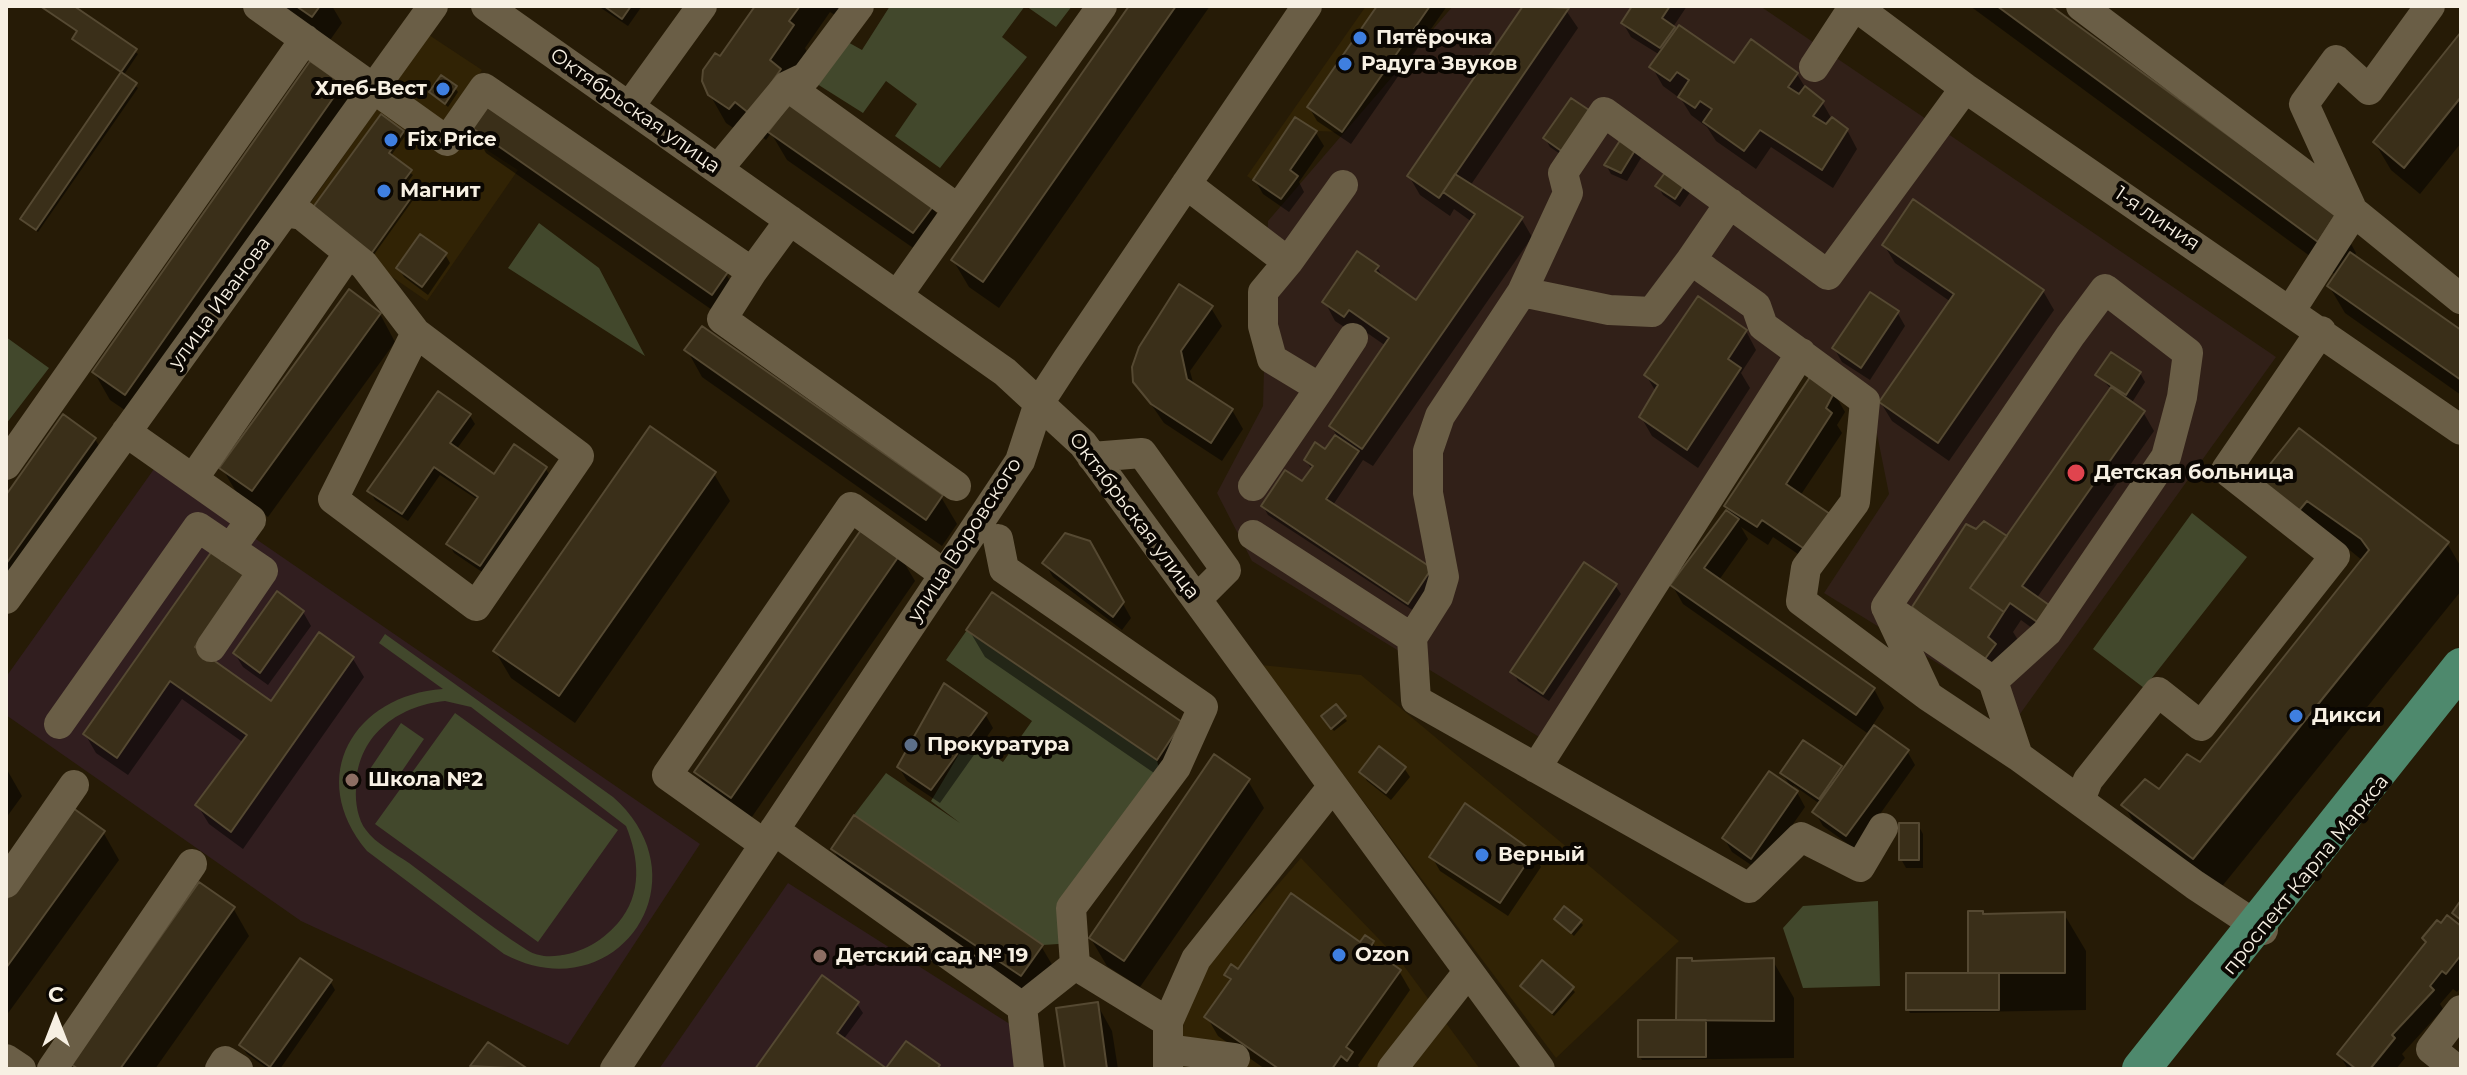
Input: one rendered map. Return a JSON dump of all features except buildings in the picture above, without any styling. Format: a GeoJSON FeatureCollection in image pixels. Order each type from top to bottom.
{"type":"FeatureCollection","features":[{"type":"Feature","properties":{"kind":"main road"},"geometry":{"type":"LineString","coordinates":[[2141,1069],[2259,928],[2461,667]]}},
{"type":"Feature","properties":{"kind":"main road","name":"проспект Карла Маркса"},"geometry":{"type":"LineString","coordinates":[[2151,1069],[2259,928],[2461,681]]}},
{"type":"Feature","properties":{"kind":"street"},"geometry":{"type":"LineString","coordinates":[[258,6],[447,141],[484,88],[752,272]]}},
{"type":"Feature","properties":{"kind":"street","name":"улица Иванова"},"geometry":{"type":"LineString","coordinates":[[6,599],[433,6]]}},
{"type":"Feature","properties":{"kind":"street","name":"Октябрьская улица"},"geometry":{"type":"LineString","coordinates":[[486,6],[634,100],[723,163],[790,220],[901,291],[1053,405],[1100,456],[1333,786],[1540,1069]]}},
{"type":"Feature","properties":{"kind":"street"},"geometry":{"type":"LineString","coordinates":[[517,6],[634,100],[702,6]]}},
{"type":"Feature","properties":{"kind":"street"},"geometry":{"type":"LineString","coordinates":[[859,6],[806,77],[787,86],[723,163],[901,291],[1102,6]]}},
{"type":"Feature","properties":{"kind":"street","name":"улица Воровского"},"geometry":{"type":"LineString","coordinates":[[615,1069],[1020,461],[1307,6]]}},
{"type":"Feature","properties":{"kind":"street"},"geometry":{"type":"LineString","coordinates":[[1288,262],[1192,189],[1330,6]]}},
{"type":"Feature","properties":{"kind":"street"},"geometry":{"type":"LineString","coordinates":[[2081,6],[2354,212],[2461,299]]}},
{"type":"Feature","properties":{"kind":"street"},"geometry":{"type":"LineString","coordinates":[[2354,212],[2304,104],[2336,60],[2369,90],[2430,6]]}},
{"type":"Feature","properties":{"kind":"street"},"geometry":{"type":"LineString","coordinates":[[1814,67],[1861,8]]}},
{"type":"Feature","properties":{"kind":"street","name":"1-я линия"},"geometry":{"type":"LineString","coordinates":[[1861,8],[1965,88],[2461,430]]}},
{"type":"Feature","properties":{"kind":"street"},"geometry":{"type":"LineString","coordinates":[[6,465],[305,39]]}},
{"type":"Feature","properties":{"kind":"street"},"geometry":{"type":"LineString","coordinates":[[787,86],[958,209]]}},
{"type":"Feature","properties":{"kind":"street"},"geometry":{"type":"LineString","coordinates":[[1883,828],[1860,867],[1801,837],[1749,888],[1416,700],[1412,638],[1438,597],[1444,577],[1428,493],[1428,451],[1440,416],[1522,292],[1568,193],[1563,173],[1604,112],[1828,275],[1965,88]]}},
{"type":"Feature","properties":{"kind":"street"},"geometry":{"type":"LineString","coordinates":[[1320,388],[1272,359],[1263,326],[1263,292],[1343,185]]}},
{"type":"Feature","properties":{"kind":"street"},"geometry":{"type":"LineString","coordinates":[[1522,292],[1609,310],[1652,312],[1730,203]]}},
{"type":"Feature","properties":{"kind":"street"},"geometry":{"type":"LineString","coordinates":[[286,212],[302,215],[364,265],[416,333],[579,456],[476,606],[333,499],[416,333]]}},
{"type":"Feature","properties":{"kind":"street"},"geometry":{"type":"LineString","coordinates":[[2291,310],[2354,212]]}},
{"type":"Feature","properties":{"kind":"street"},"geometry":{"type":"LineString","coordinates":[[790,220],[722,319],[956,486]]}},
{"type":"Feature","properties":{"kind":"street"},"geometry":{"type":"LineString","coordinates":[[193,479],[348,254]]}},
{"type":"Feature","properties":{"kind":"street"},"geometry":{"type":"LineString","coordinates":[[1691,260],[1756,306],[1763,326],[1865,401],[1855,502],[1806,568],[1801,601],[1928,696],[2018,756],[2259,928]]}},
{"type":"Feature","properties":{"kind":"street"},"geometry":{"type":"LineString","coordinates":[[1886,607],[2105,289],[2188,353],[2182,397],[2166,457],[2047,632],[1993,681]]}},
{"type":"Feature","properties":{"kind":"street"},"geometry":{"type":"LineString","coordinates":[[2080,800],[2088,780],[2158,692],[2201,726],[2335,556],[2226,470],[2321,331]]}},
{"type":"Feature","properties":{"kind":"street"},"geometry":{"type":"LineString","coordinates":[[1253,486],[1353,338]]}},
{"type":"Feature","properties":{"kind":"street"},"geometry":{"type":"LineString","coordinates":[[1536,768],[1801,353]]}},
{"type":"Feature","properties":{"kind":"street"},"geometry":{"type":"LineString","coordinates":[[126,432],[251,520],[230,549]]}},
{"type":"Feature","properties":{"kind":"street"},"geometry":{"type":"LineString","coordinates":[[1100,456],[1142,453],[1226,570],[1201,596],[1558,1069]]}},
{"type":"Feature","properties":{"kind":"street"},"geometry":{"type":"LineString","coordinates":[[944,574],[851,507],[667,775],[769,837],[1022,1007],[1029,1069]]}},
{"type":"Feature","properties":{"kind":"street"},"geometry":{"type":"LineString","coordinates":[[59,724],[198,527],[263,571],[211,647]]}},
{"type":"Feature","properties":{"kind":"street"},"geometry":{"type":"LineString","coordinates":[[1253,535],[1412,638]]}},
{"type":"Feature","properties":{"kind":"street"},"geometry":{"type":"LineString","coordinates":[[998,539],[1004,569],[1203,707],[1176,767],[1071,908],[1075,965],[1168,1047],[1235,1058]]}},
{"type":"Feature","properties":{"kind":"street"},"geometry":{"type":"LineString","coordinates":[[1886,607],[1928,696]]}},
{"type":"Feature","properties":{"kind":"street"},"geometry":{"type":"LineString","coordinates":[[1886,607],[1993,681],[2018,756]]}},
{"type":"Feature","properties":{"kind":"street"},"geometry":{"type":"LineString","coordinates":[[6,883],[74,785]]}},
{"type":"Feature","properties":{"kind":"street"},"geometry":{"type":"LineString","coordinates":[[1168,1047],[1196,959],[1333,786]]}},
{"type":"Feature","properties":{"kind":"street"},"geometry":{"type":"LineString","coordinates":[[52,1069],[192,864]]}},
{"type":"Feature","properties":{"kind":"street"},"geometry":{"type":"LineString","coordinates":[[1022,1007],[1075,965]]}},
{"type":"Feature","properties":{"kind":"street"},"geometry":{"type":"LineString","coordinates":[[1392,1069],[1468,972]]}},
{"type":"Feature","properties":{"kind":"street"},"geometry":{"type":"LineString","coordinates":[[2456,1069],[2431,1049],[2461,1010]]}},
{"type":"Feature","properties":{"kind":"street"},"geometry":{"type":"LineString","coordinates":[[6,1059],[21,1069]]}},
{"type":"Feature","properties":{"kind":"street"},"geometry":{"type":"LineString","coordinates":[[220,1069],[225,1061],[238,1069]]}},
{"type":"Feature","properties":{"kind":"shaded area"},"geometry":{"type":"Polygon","coordinates":[[[1366,6],[1430,6],[1342,132],[1317,131],[1290,169],[1298,176],[1281,199],[1247,176],[1366,6]]]}},
{"type":"Feature","properties":{"kind":"shaded area"},"geometry":{"type":"Polygon","coordinates":[[[1453,6],[1760,6],[2276,357],[2020,714],[1824,593],[1889,494],[1875,424],[1806,370],[1562,751],[1252,561],[1217,493],[1263,406],[1268,221],[1453,6]]]}},
{"type":"Feature","properties":{"kind":"shaded area"},"geometry":{"type":"Polygon","coordinates":[[[429,35],[482,70],[447,124],[518,170],[427,301],[302,215],[429,35]]]}},
{"type":"Feature","properties":{"kind":"shaded area","name":"Школа №2"},"geometry":{"type":"Polygon","coordinates":[[[154,469],[700,844],[568,1045],[301,921],[6,715],[6,677],[154,469]]]}},
{"type":"Feature","properties":{"kind":"shaded area"},"geometry":{"type":"Polygon","coordinates":[[[1261,665],[1361,675],[1679,941],[1556,1058],[1261,665]]]}},
{"type":"Feature","properties":{"kind":"shaded area"},"geometry":{"type":"Polygon","coordinates":[[[1301,858],[1401,962],[1480,1069],[1181,1069],[1185,992],[1301,858]]]}},
{"type":"Feature","properties":{"kind":"shaded area","name":"Детский сад № 19"},"geometry":{"type":"Polygon","coordinates":[[[788,883],[1016,1028],[1020,1069],[659,1069],[788,883]]]}},
{"type":"Feature","properties":{"kind":"green space"},"geometry":{"type":"Polygon","coordinates":[[[890,6],[1025,6],[1002,37],[1027,57],[940,168],[895,136],[917,104],[886,81],[863,113],[806,77],[837,36],[862,50],[890,6]]]}},
{"type":"Feature","properties":{"kind":"green space"},"geometry":{"type":"Polygon","coordinates":[[[1026,6],[1072,6],[1056,27],[1026,6]]]}},
{"type":"Feature","properties":{"kind":"green space"},"geometry":{"type":"Polygon","coordinates":[[[539,223],[599,268],[645,356],[508,268],[539,223]]]}},
{"type":"Feature","properties":{"kind":"green space"},"geometry":{"type":"Polygon","coordinates":[[[6,337],[49,368],[6,424],[6,337]]]}},
{"type":"Feature","properties":{"kind":"green space"},"geometry":{"type":"Polygon","coordinates":[[[2192,513],[2247,557],[2144,688],[2093,649],[2192,513]]]}},
{"type":"Feature","properties":{"kind":"green space"},"geometry":{"type":"Polygon","coordinates":[[[967,630],[1157,760],[1162,785],[1071,908],[1073,943],[1043,945],[854,815],[886,773],[960,823],[931,801],[968,739],[1003,762],[1032,721],[946,660],[967,630]]]}},
{"type":"Feature","properties":{"kind":"green space"},"geometry":{"type":"Polygon","coordinates":[[[385,634],[613,797],[640,830],[652,865],[650,899],[636,929],[612,952],[581,966],[544,968],[504,954],[367,851],[349,823],[340,795],[340,769],[348,744],[363,723],[385,706],[412,695],[443,689],[379,643],[385,634]],[[445,701],[427,704],[395,717],[382,727],[363,754],[358,770],[356,799],[363,826],[380,844],[529,951],[542,956],[555,956],[585,948],[611,931],[632,900],[636,863],[626,826],[471,707],[445,701]]]}},
{"type":"Feature","properties":{"kind":"green space"},"geometry":{"type":"Polygon","coordinates":[[[455,713],[618,830],[538,942],[375,824],[455,713]]]}},
{"type":"Feature","properties":{"kind":"green space"},"geometry":{"type":"Polygon","coordinates":[[[401,723],[424,739],[391,787],[368,772],[401,723]]]}},
{"type":"Feature","properties":{"kind":"green space"},"geometry":{"type":"Polygon","coordinates":[[[1878,901],[1880,986],[1803,988],[1783,928],[1803,906],[1878,901]]]}},
{"type":"Feature","properties":{"kind":"place","name":"Пятёрочка"},"geometry":{"type":"Point","coordinates":[1360,38]}},
{"type":"Feature","properties":{"kind":"place","name":"Радуга Звуков"},"geometry":{"type":"Point","coordinates":[1345,64]}},
{"type":"Feature","properties":{"kind":"place","name":"Хлеб-Вест"},"geometry":{"type":"Point","coordinates":[443,89]}},
{"type":"Feature","properties":{"kind":"place","name":"Fix Price"},"geometry":{"type":"Point","coordinates":[391,140]}},
{"type":"Feature","properties":{"kind":"place","name":"Магнит"},"geometry":{"type":"Point","coordinates":[384,191]}},
{"type":"Feature","properties":{"kind":"place","name":"Детская больница"},"geometry":{"type":"Point","coordinates":[2076,473]}},
{"type":"Feature","properties":{"kind":"place","name":"Дикси"},"geometry":{"type":"Point","coordinates":[2296,716]}},
{"type":"Feature","properties":{"kind":"place","name":"Прокуратура"},"geometry":{"type":"Point","coordinates":[911,745]}},
{"type":"Feature","properties":{"kind":"place","name":"Школа №2"},"geometry":{"type":"Point","coordinates":[352,780]}},
{"type":"Feature","properties":{"kind":"place","name":"Верный"},"geometry":{"type":"Point","coordinates":[1482,855]}},
{"type":"Feature","properties":{"kind":"place","name":"Ozon"},"geometry":{"type":"Point","coordinates":[1339,955]}},
{"type":"Feature","properties":{"kind":"place","name":"Детский сад № 19"},"geometry":{"type":"Point","coordinates":[820,956]}}]}
